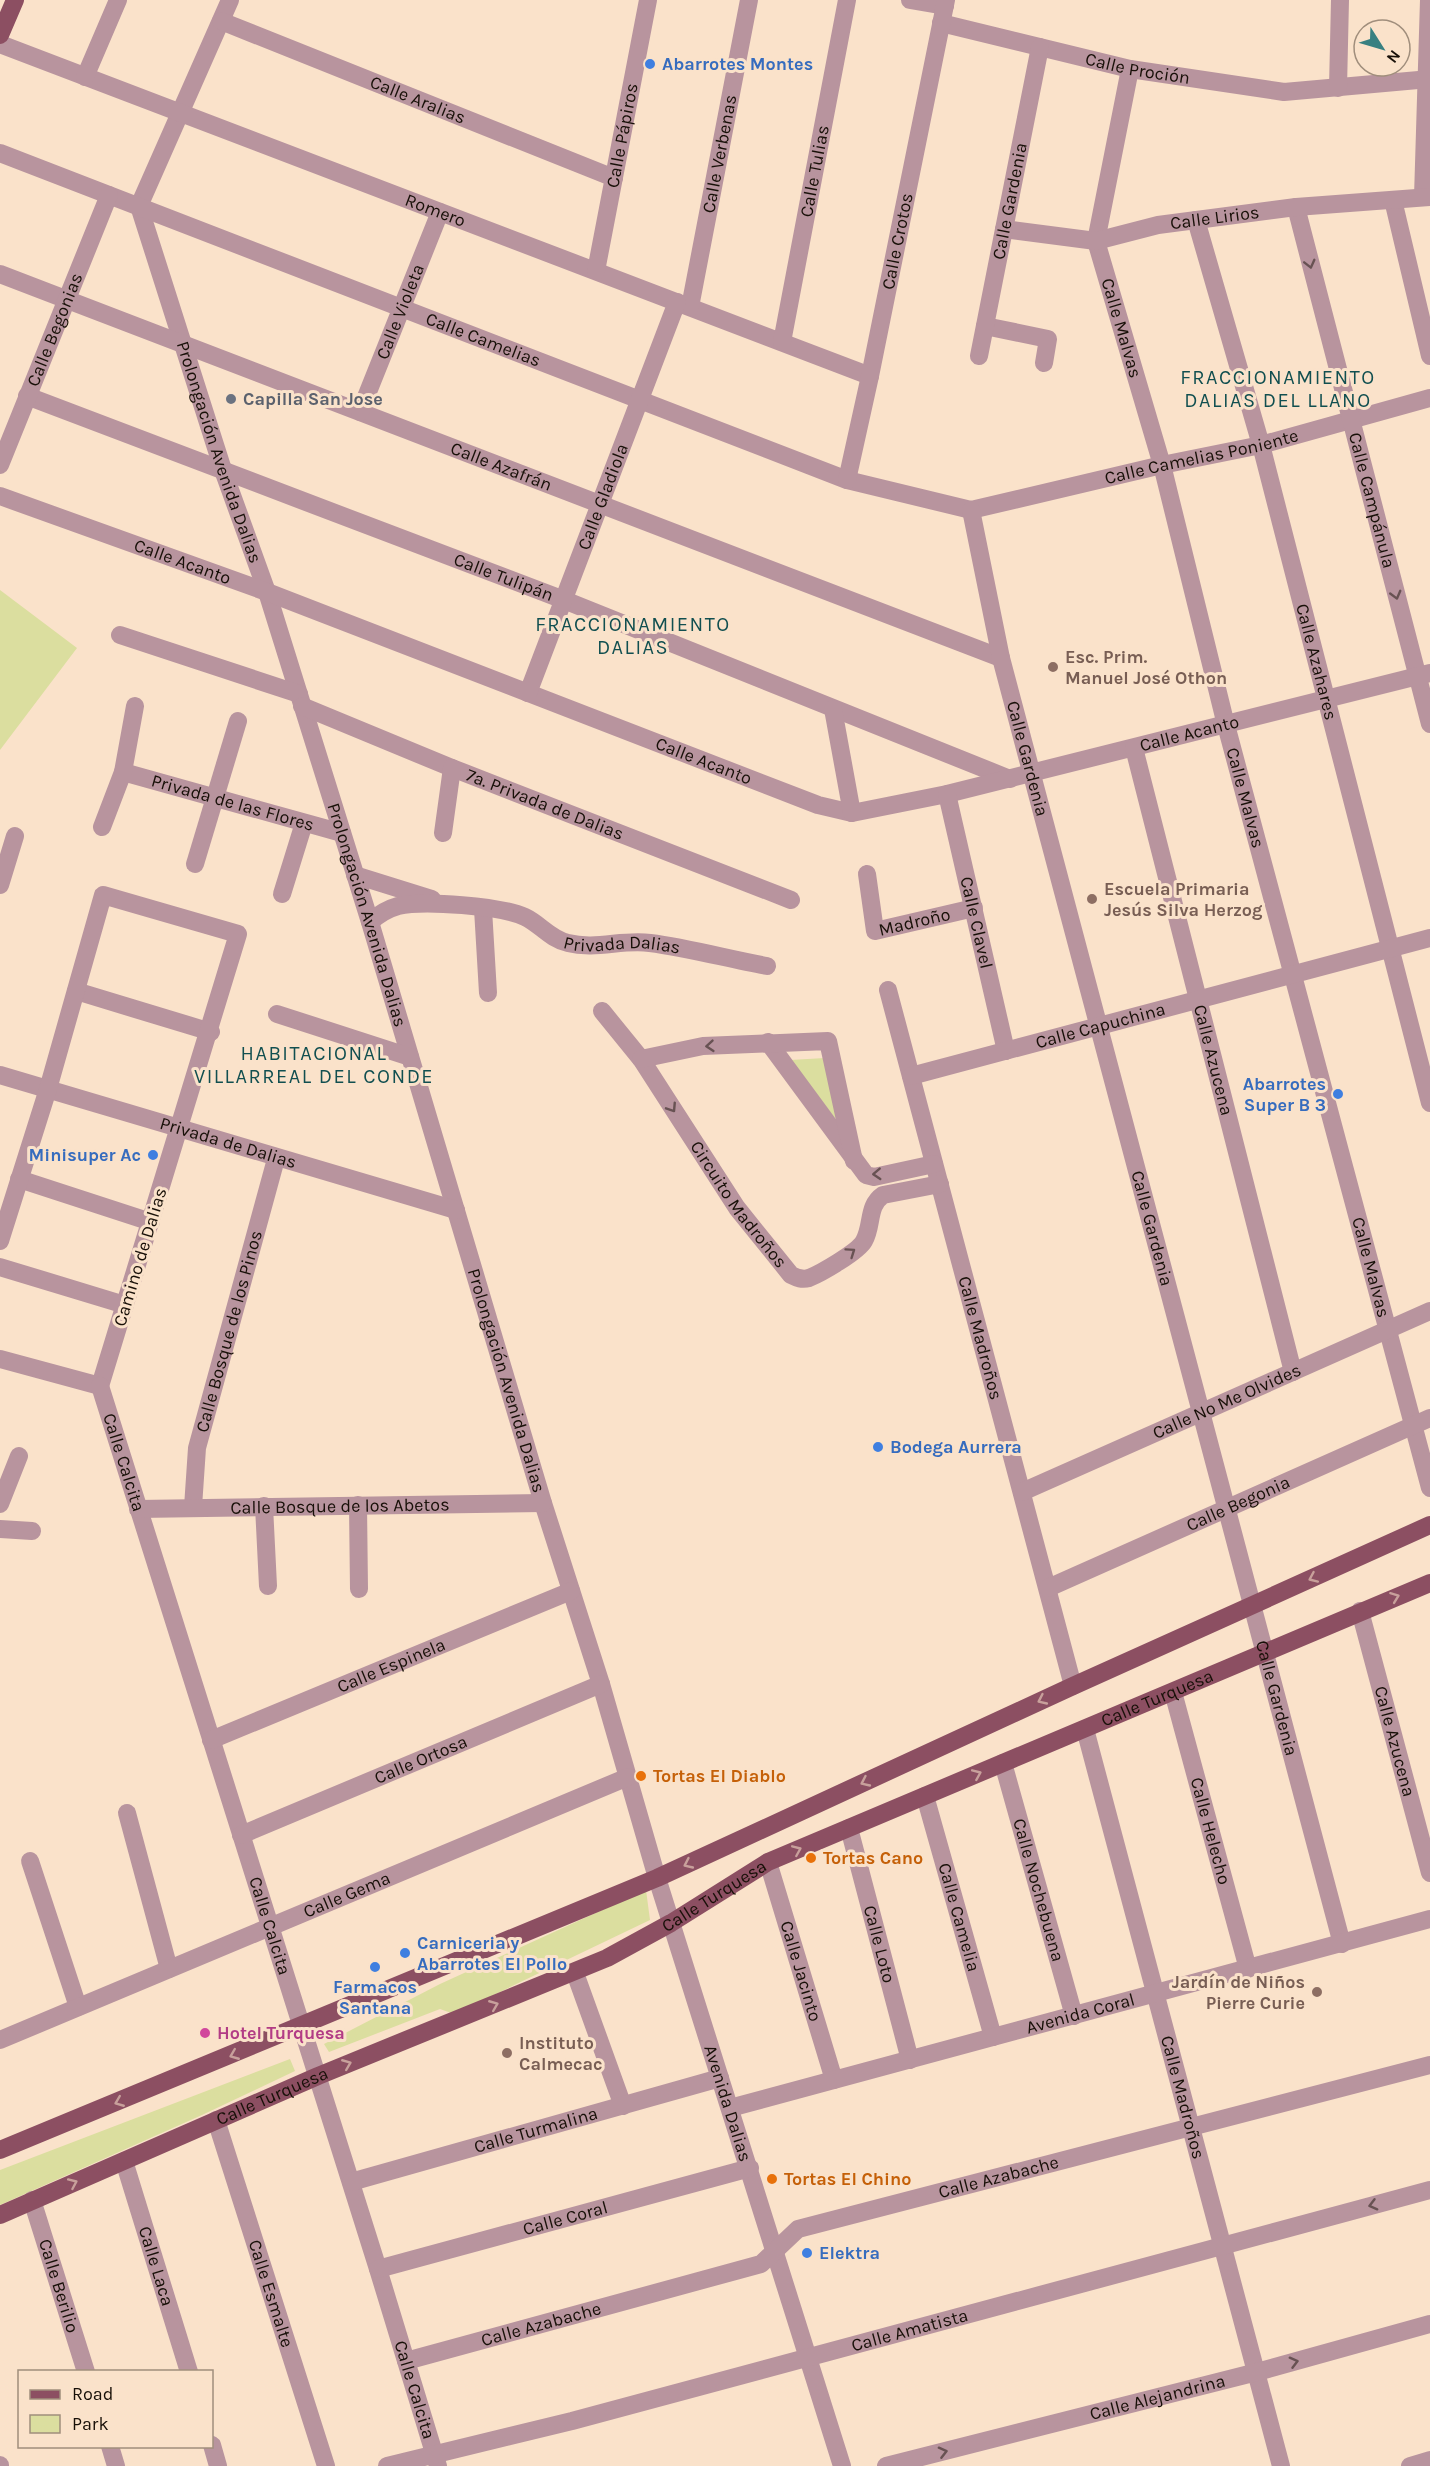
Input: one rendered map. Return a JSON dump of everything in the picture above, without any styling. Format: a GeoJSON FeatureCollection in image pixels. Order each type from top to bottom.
{"type":"FeatureCollection","features":[{"type":"Feature","properties":{"kind":"main road"},"geometry":{"type":"LineString","coordinates":[[0,34],[15,0]]}},
{"type":"Feature","properties":{"kind":"main road","name":"Calle Turquesa"},"geometry":{"type":"LineString","coordinates":[[0,2150],[302,2027],[657,1878],[1073,1686],[1430,1525]]}},
{"type":"Feature","properties":{"kind":"main road","name":"Calle Turquesa"},"geometry":{"type":"LineString","coordinates":[[0,2215],[318,2076],[575,1973],[672,1923],[768,1862],[1430,1583]]}},
{"type":"Feature","properties":{"kind":"street"},"geometry":{"type":"LineString","coordinates":[[85,76],[118,0]]}},
{"type":"Feature","properties":{"kind":"street"},"geometry":{"type":"LineString","coordinates":[[139,206],[230,0]]}},
{"type":"Feature","properties":{"kind":"street","name":"Calle Pápiros"},"geometry":{"type":"LineString","coordinates":[[596,271],[648,0]]}},
{"type":"Feature","properties":{"kind":"street","name":"Calle Verbenas"},"geometry":{"type":"LineString","coordinates":[[684,305],[749,0]]}},
{"type":"Feature","properties":{"kind":"street","name":"Calle Tulias"},"geometry":{"type":"LineString","coordinates":[[782,342],[847,0]]}},
{"type":"Feature","properties":{"kind":"street","name":"Calle Proción"},"geometry":{"type":"LineString","coordinates":[[910,0],[944,10],[1040,47],[1130,69],[1284,92],[1428,80]]}},
{"type":"Feature","properties":{"kind":"street"},"geometry":{"type":"LineString","coordinates":[[1338,88],[1340,0]]}},
{"type":"Feature","properties":{"kind":"street"},"geometry":{"type":"LineString","coordinates":[[1426,197],[1429,0]]}},
{"type":"Feature","properties":{"kind":"street","name":"Calle Crotos"},"geometry":{"type":"LineString","coordinates":[[847,480],[944,10]]}},
{"type":"Feature","properties":{"kind":"street","name":"Calle Aralias"},"geometry":{"type":"LineString","coordinates":[[221,21],[614,178]]}},
{"type":"Feature","properties":{"kind":"street","name":"Romero"},"geometry":{"type":"LineString","coordinates":[[0,44],[870,376]]}},
{"type":"Feature","properties":{"kind":"street","name":"Calle Gardenia"},"geometry":{"type":"LineString","coordinates":[[979,356],[1040,47]]}},
{"type":"Feature","properties":{"kind":"street","name":"Calle Malvas"},"geometry":{"type":"LineString","coordinates":[[1130,69],[1096,241],[1162,465],[1226,725],[1388,1330],[1422,1422],[1430,1488]]}},
{"type":"Feature","properties":{"kind":"street","name":"Calle Camelias"},"geometry":{"type":"LineString","coordinates":[[0,153],[847,480],[971,510]]}},
{"type":"Feature","properties":{"kind":"street","name":"Calle Begonias"},"geometry":{"type":"LineString","coordinates":[[0,465],[109,195]]}},
{"type":"Feature","properties":{"kind":"street","name":"Calle Lirios"},"geometry":{"type":"LineString","coordinates":[[1004,229],[1096,241],[1158,225],[1296,207],[1426,197]]}},
{"type":"Feature","properties":{"kind":"street"},"geometry":{"type":"LineString","coordinates":[[1393,200],[1430,356]]}},
{"type":"Feature","properties":{"kind":"street","name":"Prolongación Avenida Dalias"},"geometry":{"type":"LineString","coordinates":[[139,206],[224,473],[267,592],[370,922],[543,1503],[601,1684],[657,1878]]}},
{"type":"Feature","properties":{"kind":"street","name":"Calle Campánula"},"geometry":{"type":"LineString","coordinates":[[1296,207],[1349,420],[1424,675],[1430,724]]}},
{"type":"Feature","properties":{"kind":"street","name":"Calle Violeta"},"geometry":{"type":"LineString","coordinates":[[360,412],[440,212]]}},
{"type":"Feature","properties":{"kind":"street","name":"Calle Azahares"},"geometry":{"type":"LineString","coordinates":[[1196,220],[1261,445],[1324,701],[1430,1103]]}},
{"type":"Feature","properties":{"kind":"street","name":"Calle Azafrán"},"geometry":{"type":"LineString","coordinates":[[0,274],[1001,658]]}},
{"type":"Feature","properties":{"kind":"street","name":"Calle Gladiola"},"geometry":{"type":"LineString","coordinates":[[528,693],[640,400],[684,305]]}},
{"type":"Feature","properties":{"kind":"street"},"geometry":{"type":"LineString","coordinates":[[985,326],[1048,339],[1044,363]]}},
{"type":"Feature","properties":{"kind":"street","name":"Calle Tulipán"},"geometry":{"type":"LineString","coordinates":[[27,396],[224,473],[564,600],[833,710],[1010,778]]}},
{"type":"Feature","properties":{"kind":"street","name":"Calle Camelias Poniente"},"geometry":{"type":"LineString","coordinates":[[971,510],[1162,465],[1261,445],[1430,398]]}},
{"type":"Feature","properties":{"kind":"street","name":"Calle Acanto"},"geometry":{"type":"LineString","coordinates":[[0,496],[267,592],[818,805],[852,813],[946,794],[1424,675]]}},
{"type":"Feature","properties":{"kind":"street","name":"Calle Gardenia"},"geometry":{"type":"LineString","coordinates":[[971,510],[1001,658],[1227,1508],[1263,1654],[1342,1944]]}},
{"type":"Feature","properties":{"kind":"street","name":"7a. Privada de Dalias"},"geometry":{"type":"LineString","coordinates":[[120,635],[300,700],[452,768],[791,900]]}},
{"type":"Feature","properties":{"kind":"street"},"geometry":{"type":"LineString","coordinates":[[102,827],[123,772],[135,706]]}},
{"type":"Feature","properties":{"kind":"street"},"geometry":{"type":"LineString","coordinates":[[833,710],[852,813]]}},
{"type":"Feature","properties":{"kind":"street"},"geometry":{"type":"LineString","coordinates":[[195,864],[238,721]]}},
{"type":"Feature","properties":{"kind":"street","name":"Calle Azucena"},"geometry":{"type":"LineString","coordinates":[[1134,748],[1293,1372]]}},
{"type":"Feature","properties":{"kind":"street"},"geometry":{"type":"LineString","coordinates":[[443,834],[452,768]]}},
{"type":"Feature","properties":{"kind":"street","name":"Privada de las Flores"},"geometry":{"type":"LineString","coordinates":[[123,772],[342,833]]}},
{"type":"Feature","properties":{"kind":"street","name":"Calle Clavel"},"geometry":{"type":"LineString","coordinates":[[946,794],[1006,1050]]}},
{"type":"Feature","properties":{"kind":"street"},"geometry":{"type":"LineString","coordinates":[[282,894],[304,823]]}},
{"type":"Feature","properties":{"kind":"street"},"geometry":{"type":"LineString","coordinates":[[0,885],[15,836]]}},
{"type":"Feature","properties":{"kind":"street","name":"Madroño"},"geometry":{"type":"LineString","coordinates":[[867,874],[875,931],[974,908]]}},
{"type":"Feature","properties":{"kind":"street","name":"Privada Dalias"},"geometry":{"type":"LineString","coordinates":[[355,875],[445,904]]}},
{"type":"Feature","properties":{"kind":"street","name":"Camino de Dalias"},"geometry":{"type":"LineString","coordinates":[[76,991],[104,895],[238,934],[211,1032],[100,1386]]}},
{"type":"Feature","properties":{"kind":"street","name":"Privada Dalias"},"geometry":{"type":"LineString","coordinates":[[370,922],[389,909],[400,905],[445,904],[513,913],[528,918],[545,933],[566,943],[593,947],[648,942],[767,966]]}},
{"type":"Feature","properties":{"kind":"street"},"geometry":{"type":"LineString","coordinates":[[483,909],[488,993]]}},
{"type":"Feature","properties":{"kind":"street","name":"Calle Capuchina"},"geometry":{"type":"LineString","coordinates":[[911,1076],[1430,938]]}},
{"type":"Feature","properties":{"kind":"street","name":"Calle Madroños"},"geometry":{"type":"LineString","coordinates":[[888,990],[1073,1686]]}},
{"type":"Feature","properties":{"kind":"street"},"geometry":{"type":"LineString","coordinates":[[0,1240],[48,1089],[76,991],[211,1032]]}},
{"type":"Feature","properties":{"kind":"street","name":"Circuito Madroños"},"geometry":{"type":"LineString","coordinates":[[602,1011],[641,1059],[737,1208],[791,1275],[800,1279],[809,1278],[855,1251],[864,1242],[872,1209],[876,1200],[883,1195],[940,1184]]}},
{"type":"Feature","properties":{"kind":"street"},"geometry":{"type":"LineString","coordinates":[[277,1014],[410,1057]]}},
{"type":"Feature","properties":{"kind":"street"},"geometry":{"type":"LineString","coordinates":[[641,1059],[703,1046],[828,1041],[854,1161]]}},
{"type":"Feature","properties":{"kind":"street"},"geometry":{"type":"LineString","coordinates":[[768,1042],[854,1161],[866,1174],[874,1177],[934,1164]]}},
{"type":"Feature","properties":{"kind":"street","name":"Privada de Dalias"},"geometry":{"type":"LineString","coordinates":[[0,1075],[456,1210]]}},
{"type":"Feature","properties":{"kind":"street","name":"Calle Bosque de los Pinos"},"geometry":{"type":"LineString","coordinates":[[193,1507],[197,1448],[276,1158]]}},
{"type":"Feature","properties":{"kind":"street"},"geometry":{"type":"LineString","coordinates":[[19,1179],[151,1221]]}},
{"type":"Feature","properties":{"kind":"street"},"geometry":{"type":"LineString","coordinates":[[0,1267],[125,1305]]}},
{"type":"Feature","properties":{"kind":"street","name":"Calle No Me Olvides"},"geometry":{"type":"LineString","coordinates":[[1022,1492],[1430,1311]]}},
{"type":"Feature","properties":{"kind":"street"},"geometry":{"type":"LineString","coordinates":[[0,1359],[100,1386]]}},
{"type":"Feature","properties":{"kind":"street","name":"Calle Calcita"},"geometry":{"type":"LineString","coordinates":[[100,1386],[318,2076],[436,2459]]}},
{"type":"Feature","properties":{"kind":"street","name":"Calle Begonia"},"geometry":{"type":"LineString","coordinates":[[1047,1588],[1422,1422]]}},
{"type":"Feature","properties":{"kind":"street"},"geometry":{"type":"LineString","coordinates":[[0,1503],[19,1456]]}},
{"type":"Feature","properties":{"kind":"street","name":"Calle Bosque de los Abetos"},"geometry":{"type":"LineString","coordinates":[[138,1509],[543,1503]]}},
{"type":"Feature","properties":{"kind":"street"},"geometry":{"type":"LineString","coordinates":[[358,1505],[359,1589]]}},
{"type":"Feature","properties":{"kind":"street"},"geometry":{"type":"LineString","coordinates":[[264,1506],[268,1586]]}},
{"type":"Feature","properties":{"kind":"street"},"geometry":{"type":"LineString","coordinates":[[0,1528],[32,1531]]}},
{"type":"Feature","properties":{"kind":"street","name":"Calle Espinela"},"geometry":{"type":"LineString","coordinates":[[211,1740],[571,1591]]}},
{"type":"Feature","properties":{"kind":"street","name":"Calle Azucena"},"geometry":{"type":"LineString","coordinates":[[1359,1611],[1430,1873]]}},
{"type":"Feature","properties":{"kind":"street","name":"Calle Ortosa"},"geometry":{"type":"LineString","coordinates":[[242,1835],[601,1684]]}},
{"type":"Feature","properties":{"kind":"street","name":"Calle Helecho"},"geometry":{"type":"LineString","coordinates":[[1173,1692],[1248,1969]]}},
{"type":"Feature","properties":{"kind":"street","name":"Calle Madroños"},"geometry":{"type":"LineString","coordinates":[[1085,1729],[1281,2466]]}},
{"type":"Feature","properties":{"kind":"street","name":"Calle Nochebuena"},"geometry":{"type":"LineString","coordinates":[[1003,1763],[1074,2016]]}},
{"type":"Feature","properties":{"kind":"street","name":"Calle Gema"},"geometry":{"type":"LineString","coordinates":[[0,2040],[628,1777]]}},
{"type":"Feature","properties":{"kind":"street","name":"Calle Camelia"},"geometry":{"type":"LineString","coordinates":[[925,1796],[993,2037]]}},
{"type":"Feature","properties":{"kind":"street"},"geometry":{"type":"LineString","coordinates":[[127,1813],[170,1969]]}},
{"type":"Feature","properties":{"kind":"street","name":"Calle Loto"},"geometry":{"type":"LineString","coordinates":[[849,1828],[910,2060]]}},
{"type":"Feature","properties":{"kind":"street"},"geometry":{"type":"LineString","coordinates":[[30,1861],[78,2007]]}},
{"type":"Feature","properties":{"kind":"street","name":"Calle Jacinto"},"geometry":{"type":"LineString","coordinates":[[768,1862],[834,2080]]}},
{"type":"Feature","properties":{"kind":"street","name":"Avenida Dalias"},"geometry":{"type":"LineString","coordinates":[[657,1878],[842,2466]]}},
{"type":"Feature","properties":{"kind":"street","name":"Avenida Coral"},"geometry":{"type":"LineString","coordinates":[[730,2108],[1430,1919]]}},
{"type":"Feature","properties":{"kind":"street"},"geometry":{"type":"LineString","coordinates":[[575,1973],[623,2106]]}},
{"type":"Feature","properties":{"kind":"street","name":"Calle Azabache"},"geometry":{"type":"LineString","coordinates":[[405,2361],[761,2264],[798,2229],[1430,2065]]}},
{"type":"Feature","properties":{"kind":"street","name":"Calle Turmalina"},"geometry":{"type":"LineString","coordinates":[[351,2182],[720,2078]]}},
{"type":"Feature","properties":{"kind":"street","name":"Calle Esmalte"},"geometry":{"type":"LineString","coordinates":[[216,2120],[326,2466]]}},
{"type":"Feature","properties":{"kind":"street","name":"Calle Laca"},"geometry":{"type":"LineString","coordinates":[[124,2161],[188,2370]]}},
{"type":"Feature","properties":{"kind":"street","name":"Calle Coral"},"geometry":{"type":"LineString","coordinates":[[378,2269],[750,2168]]}},
{"type":"Feature","properties":{"kind":"street","name":"Calle Amatista"},"geometry":{"type":"LineString","coordinates":[[387,2466],[436,2459],[808,2356],[1430,2190]]}},
{"type":"Feature","properties":{"kind":"street","name":"Calle Berilio"},"geometry":{"type":"LineString","coordinates":[[32,2200],[85,2370]]}},
{"type":"Feature","properties":{"kind":"street","name":"Calle Alejandrina"},"geometry":{"type":"LineString","coordinates":[[886,2466],[1257,2372],[1430,2324]]}},
{"type":"Feature","properties":{"kind":"street"},"geometry":{"type":"LineString","coordinates":[[111,2448],[116,2466]]}},
{"type":"Feature","properties":{"kind":"street"},"geometry":{"type":"LineString","coordinates":[[213,2448],[218,2466]]}},
{"type":"Feature","properties":{"kind":"street"},"geometry":{"type":"LineString","coordinates":[[1410,2466],[1430,2460]]}},
{"type":"Feature","properties":{"kind":"green space"},"geometry":{"type":"Polygon","coordinates":[[[0,590],[77,648],[0,750],[0,590]]]}},
{"type":"Feature","properties":{"kind":"green space"},"geometry":{"type":"Polygon","coordinates":[[[825,1058],[838,1122],[790,1060],[825,1058]]]}},
{"type":"Feature","properties":{"kind":"green space"},"geometry":{"type":"Polygon","coordinates":[[[646,1890],[650,1920],[454,2014],[440,2009],[329,2052],[324,2044],[440,1984],[646,1890]]]}},
{"type":"Feature","properties":{"kind":"green space"},"geometry":{"type":"Polygon","coordinates":[[[290,2059],[295,2071],[0,2205],[0,2170],[290,2059]]]}},
{"type":"Feature","properties":{"kind":"place","name":"Abarrotes Montes"},"geometry":{"type":"Point","coordinates":[650,64]}},
{"type":"Feature","properties":{"kind":"place","name":"Capilla San Jose"},"geometry":{"type":"Point","coordinates":[231,399]}},
{"type":"Feature","properties":{"kind":"place","name":"Esc. Prim. Manuel José Othon"},"geometry":{"type":"Point","coordinates":[1053,667]}},
{"type":"Feature","properties":{"kind":"place","name":"Escuela Primaria Jesús Silva Herzog"},"geometry":{"type":"Point","coordinates":[1092,899]}},
{"type":"Feature","properties":{"kind":"place","name":"Abarrotes Super B 3"},"geometry":{"type":"Point","coordinates":[1338,1094]}},
{"type":"Feature","properties":{"kind":"place","name":"Minisuper Ac"},"geometry":{"type":"Point","coordinates":[153,1155]}},
{"type":"Feature","properties":{"kind":"place","name":"Bodega Aurrera"},"geometry":{"type":"Point","coordinates":[878,1447]}},
{"type":"Feature","properties":{"kind":"place","name":"Tortas El Diablo"},"geometry":{"type":"Point","coordinates":[641,1776]}},
{"type":"Feature","properties":{"kind":"place","name":"Tortas Cano"},"geometry":{"type":"Point","coordinates":[811,1858]}},
{"type":"Feature","properties":{"kind":"place","name":"Carniceria y Abarrotes El Pollo"},"geometry":{"type":"Point","coordinates":[405,1953]}},
{"type":"Feature","properties":{"kind":"place","name":"Farmacos Santana"},"geometry":{"type":"Point","coordinates":[375,1967]}},
{"type":"Feature","properties":{"kind":"place","name":"Jardín de Niños Pierre Curie"},"geometry":{"type":"Point","coordinates":[1317,1992]}},
{"type":"Feature","properties":{"kind":"place","name":"Hotel Turquesa"},"geometry":{"type":"Point","coordinates":[205,2033]}},
{"type":"Feature","properties":{"kind":"place","name":"Instituto Calmecac"},"geometry":{"type":"Point","coordinates":[507,2053]}},
{"type":"Feature","properties":{"kind":"place","name":"Tortas El Chino"},"geometry":{"type":"Point","coordinates":[772,2179]}},
{"type":"Feature","properties":{"kind":"place","name":"Elektra"},"geometry":{"type":"Point","coordinates":[807,2253]}},
{"type":"Feature","properties":{"kind":"district","name":"FRACCIONAMIENTO DALIAS DEL LLANO"},"geometry":{"type":"Point","coordinates":[1278,388]}},
{"type":"Feature","properties":{"kind":"district","name":"FRACCIONAMIENTO DALIAS"},"geometry":{"type":"Point","coordinates":[633,636]}},
{"type":"Feature","properties":{"kind":"district","name":"HABITACIONAL VILLARREAL DEL CONDE"},"geometry":{"type":"Point","coordinates":[314,1064]}}]}
